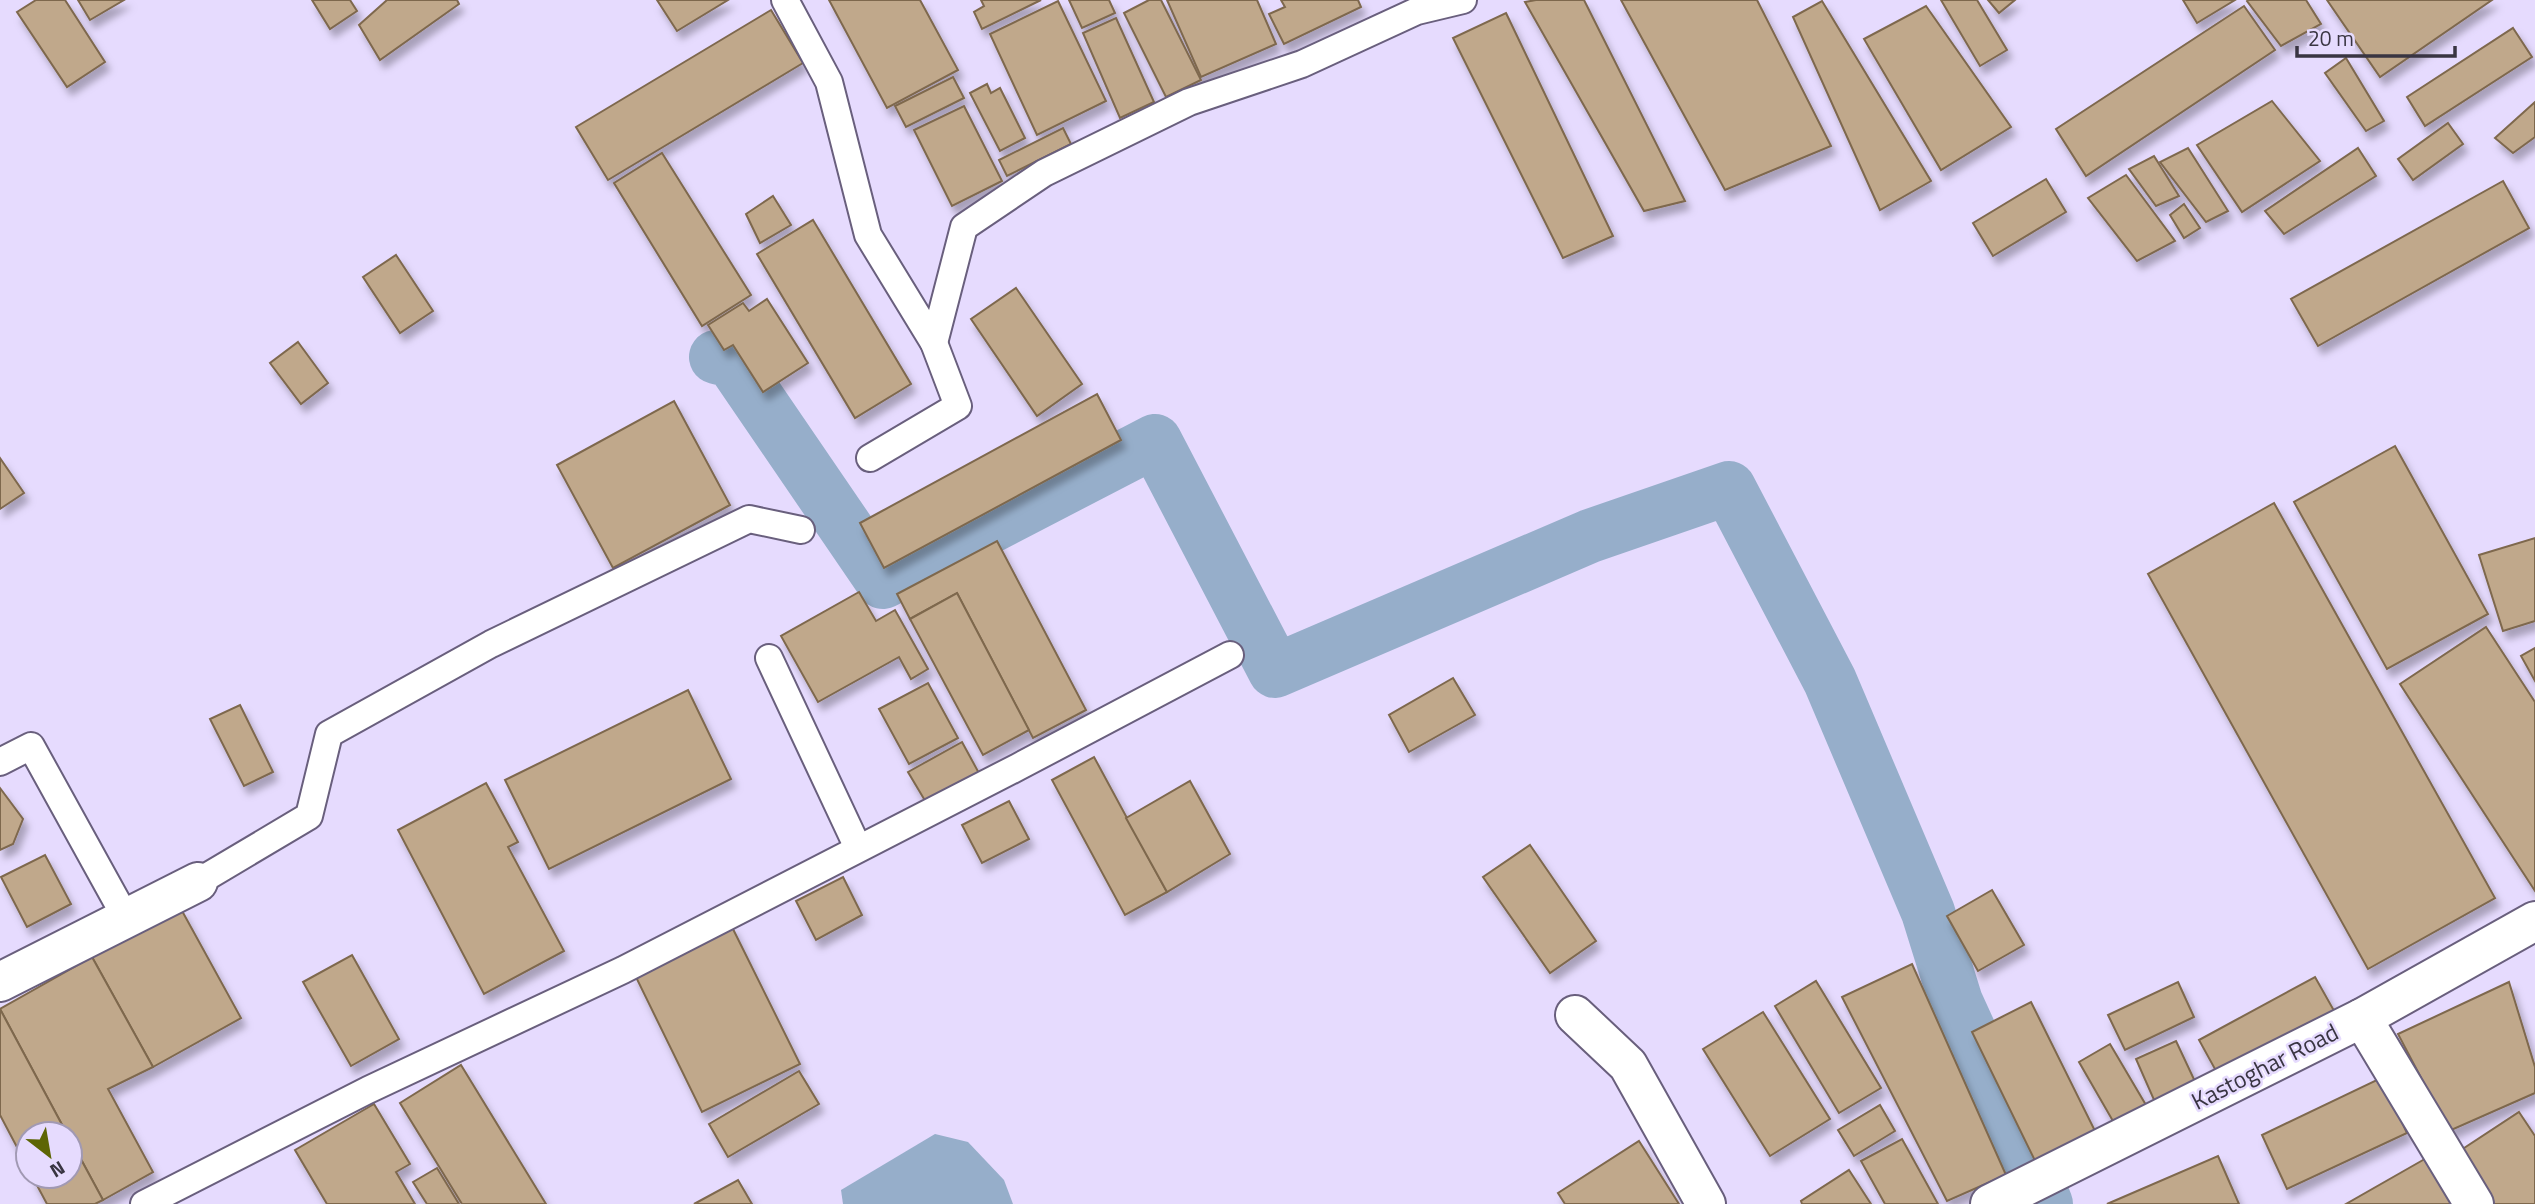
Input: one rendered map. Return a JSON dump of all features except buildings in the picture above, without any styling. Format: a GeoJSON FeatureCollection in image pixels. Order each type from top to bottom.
{"type":"FeatureCollection","features":[{"type":"Feature","properties":{"kind":"street"},"geometry":{"type":"LineString","coordinates":[[0,982],[198,882]]}},
{"type":"Feature","properties":{"kind":"street","name":"Kastoghar Road"},"geometry":{"type":"LineString","coordinates":[[1990,1204],[2362,1018],[2535,921]]}},
{"type":"Feature","properties":{"kind":"street"},"geometry":{"type":"LineString","coordinates":[[1575,1015],[1628,1065],[1706,1204]]}},
{"type":"Feature","properties":{"kind":"street"},"geometry":{"type":"LineString","coordinates":[[2362,1018],[2474,1204]]}},
{"type":"Feature","properties":{"kind":"lane"},"geometry":{"type":"LineString","coordinates":[[785,0],[829,82],[868,235],[934,343],[958,406],[870,458]]}},
{"type":"Feature","properties":{"kind":"lane"},"geometry":{"type":"LineString","coordinates":[[934,343],[964,227],[1044,173],[1189,102],[1302,64],[1417,11],[1463,0]]}},
{"type":"Feature","properties":{"kind":"lane"},"geometry":{"type":"LineString","coordinates":[[198,882],[309,816],[329,734],[491,644],[750,519],[801,530]]}},
{"type":"Feature","properties":{"kind":"lane"},"geometry":{"type":"LineString","coordinates":[[144,1204],[368,1090],[623,970],[1230,655]]}},
{"type":"Feature","properties":{"kind":"lane"},"geometry":{"type":"LineString","coordinates":[[769,658],[858,848]]}},
{"type":"Feature","properties":{"kind":"lane"},"geometry":{"type":"LineString","coordinates":[[0,762],[31,746],[126,918]]}},
{"type":"Feature","properties":{"kind":"water"},"geometry":{"type":"Polygon","coordinates":[[[935,1134],[968,1142],[1004,1180],[1013,1204],[843,1204],[841,1190],[935,1134]]]}},
{"type":"Feature","properties":{"kind":"waterway"},"geometry":{"type":"LineString","coordinates":[[716,357],[732,361],[883,582],[1155,441],[1275,671],[1590,536],[1729,488],[1830,681],[1928,912],[1956,1002],[2046,1204]]}}]}
